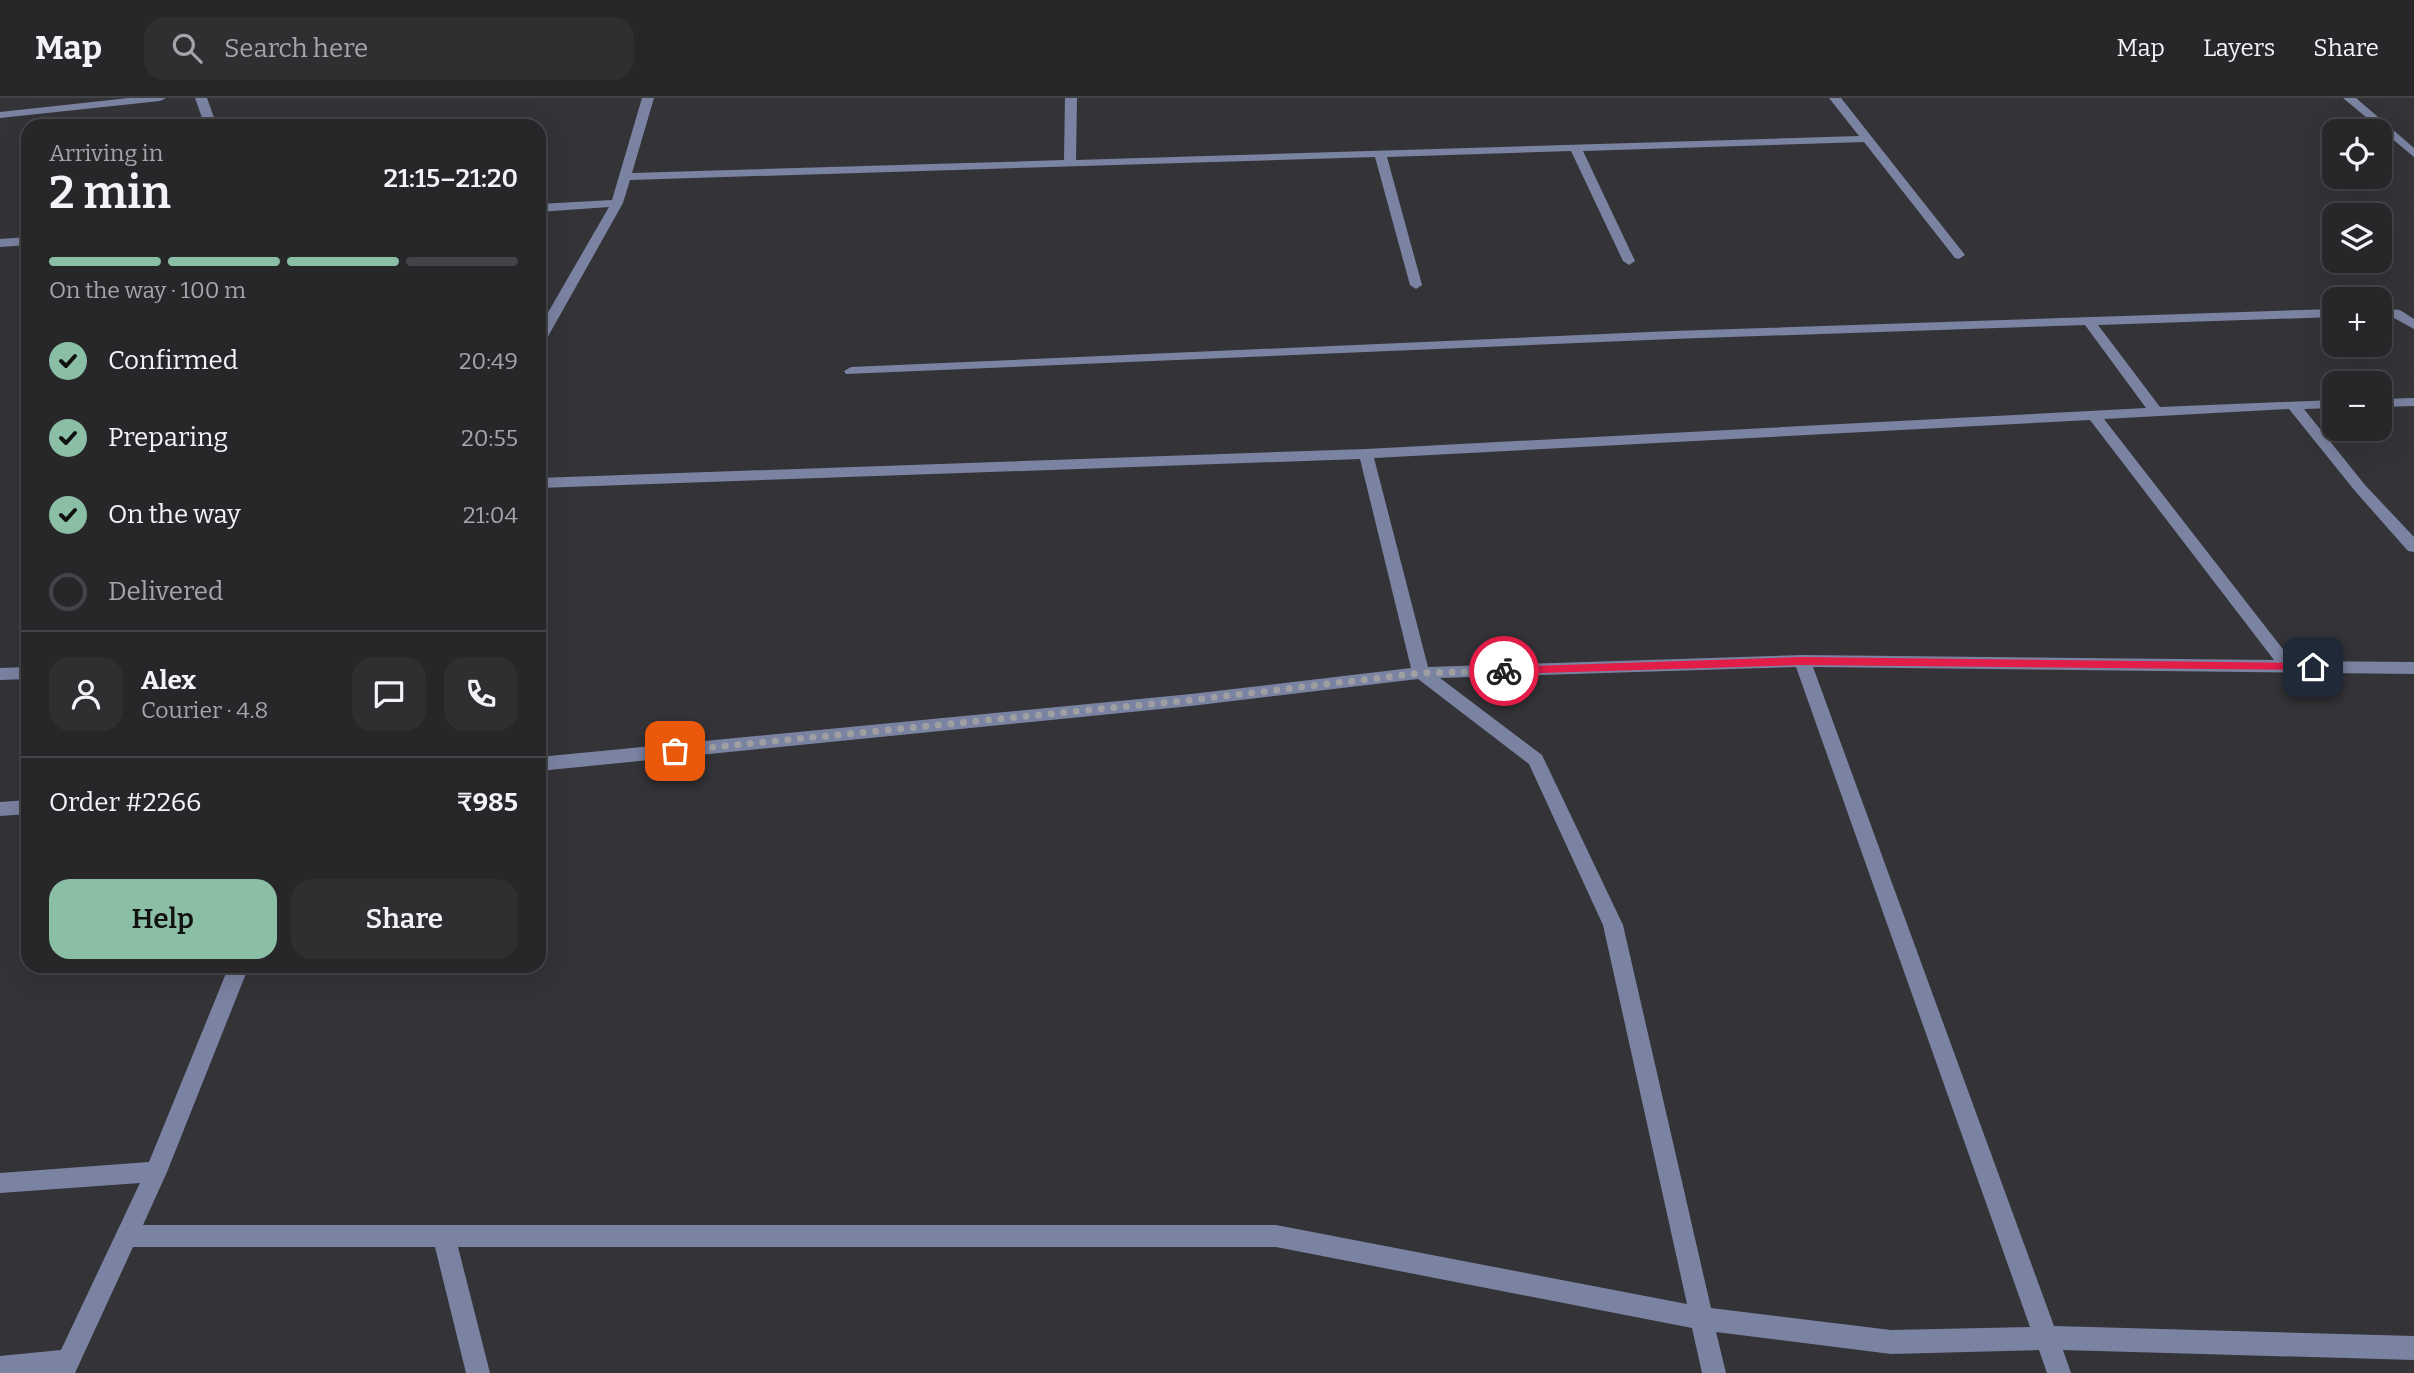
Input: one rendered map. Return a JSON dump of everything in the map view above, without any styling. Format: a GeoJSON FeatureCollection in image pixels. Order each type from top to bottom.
{"type":"FeatureCollection","features":[{"type":"Feature","properties":{"kind":"street"},"geometry":{"type":"LineString","coordinates":[[0,114],[160,98]]}},
{"type":"Feature","properties":{"kind":"street"},"geometry":{"type":"LineString","coordinates":[[201,98],[208,119]]}},
{"type":"Feature","properties":{"kind":"street"},"geometry":{"type":"LineString","coordinates":[[546,328],[617,203],[648,98]]}},
{"type":"Feature","properties":{"kind":"street"},"geometry":{"type":"LineString","coordinates":[[1070,163],[1071,98]]}},
{"type":"Feature","properties":{"kind":"street"},"geometry":{"type":"LineString","coordinates":[[1835,98],[1959,255]]}},
{"type":"Feature","properties":{"kind":"street"},"geometry":{"type":"LineString","coordinates":[[2349,98],[2414,154]]}},
{"type":"Feature","properties":{"kind":"street"},"geometry":{"type":"LineString","coordinates":[[624,177],[1865,139]]}},
{"type":"Feature","properties":{"kind":"street"},"geometry":{"type":"LineString","coordinates":[[1576,149],[1629,261]]}},
{"type":"Feature","properties":{"kind":"street"},"geometry":{"type":"LineString","coordinates":[[1380,154],[1416,285]]}},
{"type":"Feature","properties":{"kind":"street"},"geometry":{"type":"LineString","coordinates":[[546,208],[617,203]]}},
{"type":"Feature","properties":{"kind":"street"},"geometry":{"type":"LineString","coordinates":[[0,243],[21,242]]}},
{"type":"Feature","properties":{"kind":"street"},"geometry":{"type":"LineString","coordinates":[[851,371],[2088,320],[2322,313]]}},
{"type":"Feature","properties":{"kind":"street"},"geometry":{"type":"LineString","coordinates":[[2392,313],[2414,326]]}},
{"type":"Feature","properties":{"kind":"street"},"geometry":{"type":"LineString","coordinates":[[2088,320],[2156,412]]}},
{"type":"Feature","properties":{"kind":"street"},"geometry":{"type":"LineString","coordinates":[[2392,403],[2414,402]]}},
{"type":"Feature","properties":{"kind":"street"},"geometry":{"type":"LineString","coordinates":[[546,482],[1366,454],[2322,404]]}},
{"type":"Feature","properties":{"kind":"street"},"geometry":{"type":"LineString","coordinates":[[2293,405],[2360,488],[2414,547]]}},
{"type":"Feature","properties":{"kind":"street"},"geometry":{"type":"LineString","coordinates":[[2094,415],[2287,666]]}},
{"type":"Feature","properties":{"kind":"street"},"geometry":{"type":"LineString","coordinates":[[1366,454],[1421,673],[1536,760],[1613,925],[1714,1373]]}},
{"type":"Feature","properties":{"kind":"street"},"geometry":{"type":"LineString","coordinates":[[1802,661],[2059,1373]]}},
{"type":"Feature","properties":{"kind":"street"},"geometry":{"type":"LineString","coordinates":[[546,763],[1191,700],[1421,673],[1802,661],[2414,668]]}},
{"type":"Feature","properties":{"kind":"street"},"geometry":{"type":"LineString","coordinates":[[0,674],[21,673]]}},
{"type":"Feature","properties":{"kind":"street"},"geometry":{"type":"LineString","coordinates":[[0,809],[21,808]]}},
{"type":"Feature","properties":{"kind":"street"},"geometry":{"type":"LineString","coordinates":[[0,1368],[66,1367],[156,1172],[236,973]]}},
{"type":"Feature","properties":{"kind":"street"},"geometry":{"type":"LineString","coordinates":[[0,1183],[156,1172]]}},
{"type":"Feature","properties":{"kind":"street"},"geometry":{"type":"LineString","coordinates":[[126,1236],[1276,1236],[1701,1318],[1891,1342],[2046,1338],[2220,1345],[2414,1348]]}},
{"type":"Feature","properties":{"kind":"street"},"geometry":{"type":"LineString","coordinates":[[444,1236],[478,1373]]}},
{"type":"Feature","properties":{"kind":"way so far"},"geometry":{"type":"LineString","coordinates":[[675,751],[1191,700],[1421,673],[1504,671]]}},
{"type":"Feature","properties":{"kind":"route"},"geometry":{"type":"LineString","coordinates":[[1504,671],[1802,661],[2313,667]]}}]}
